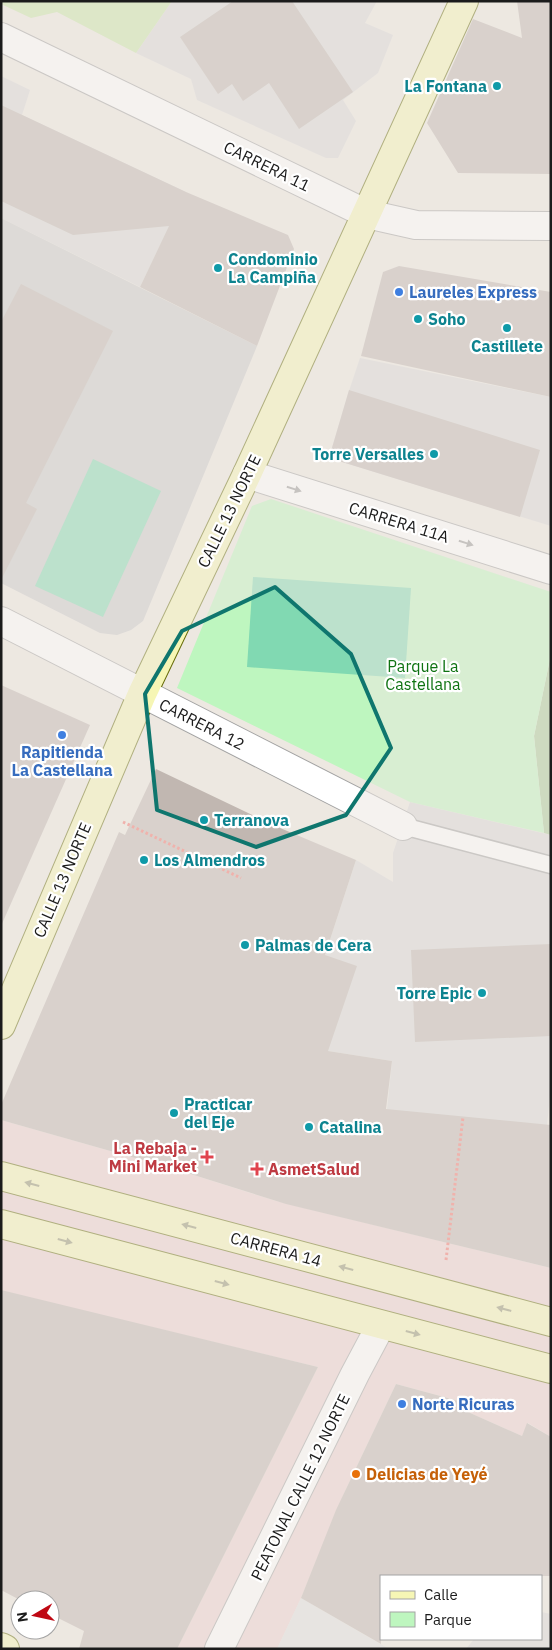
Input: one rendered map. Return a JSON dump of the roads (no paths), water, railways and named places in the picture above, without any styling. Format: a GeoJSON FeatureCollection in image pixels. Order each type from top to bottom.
{"type":"FeatureCollection","features":[{"type":"Feature","properties":{"kind":"street","name":"CALLE 13 NORTE"},"geometry":{"type":"LineString","coordinates":[[1,1025],[142,694],[247,474],[464,1]]}},
{"type":"Feature","properties":{"kind":"street","name":"CARRERA 11"},"geometry":{"type":"LineString","coordinates":[[1,37],[367,214],[416,225],[551,226]]}},
{"type":"Feature","properties":{"kind":"street","name":"CARRERA 11A"},"geometry":{"type":"LineString","coordinates":[[247,474],[551,570]]}},
{"type":"Feature","properties":{"kind":"street","name":"CARRERA 12"},"geometry":{"type":"LineString","coordinates":[[1,621],[402,826]]}},
{"type":"Feature","properties":{"kind":"street","name":"CARRERA 14"},"geometry":{"type":"LineString","coordinates":[[1,1176],[551,1322]]}},
{"type":"Feature","properties":{"kind":"street"},"geometry":{"type":"LineString","coordinates":[[1,1224],[551,1369]]}},
{"type":"Feature","properties":{"kind":"street","name":"PEATONAL CALLE 12 NORTE"},"geometry":{"type":"LineString","coordinates":[[220,1649],[355,1374],[382,1325]]}},
{"type":"Feature","properties":{"kind":"street"},"geometry":{"type":"LineString","coordinates":[[1,1647],[5,1649]]}},
{"type":"Feature","properties":{"kind":"lane"},"geometry":{"type":"LineString","coordinates":[[402,826],[551,865]]}},
{"type":"Feature","properties":{"kind":"place","name":"La Fontana"},"geometry":{"type":"Point","coordinates":[497,86]}},
{"type":"Feature","properties":{"kind":"place","name":"Condominio La Campiña"},"geometry":{"type":"Point","coordinates":[218,268]}},
{"type":"Feature","properties":{"kind":"place","name":"Laureles Express"},"geometry":{"type":"Point","coordinates":[399,292]}},
{"type":"Feature","properties":{"kind":"place","name":"Soho"},"geometry":{"type":"Point","coordinates":[418,319]}},
{"type":"Feature","properties":{"kind":"place","name":"Castillete"},"geometry":{"type":"Point","coordinates":[507,328]}},
{"type":"Feature","properties":{"kind":"place","name":"Torre Versalles"},"geometry":{"type":"Point","coordinates":[434,454]}},
{"type":"Feature","properties":{"kind":"place","name":"Rapitienda La Castellana"},"geometry":{"type":"Point","coordinates":[62,735]}},
{"type":"Feature","properties":{"kind":"place","name":"Terranova"},"geometry":{"type":"Point","coordinates":[204,820]}},
{"type":"Feature","properties":{"kind":"place","name":"Los Almendros"},"geometry":{"type":"Point","coordinates":[144,860]}},
{"type":"Feature","properties":{"kind":"place","name":"Palmas de Cera"},"geometry":{"type":"Point","coordinates":[245,945]}},
{"type":"Feature","properties":{"kind":"place","name":"Torre Epic"},"geometry":{"type":"Point","coordinates":[482,993]}},
{"type":"Feature","properties":{"kind":"place","name":"Practicar del Eje"},"geometry":{"type":"Point","coordinates":[174,1113]}},
{"type":"Feature","properties":{"kind":"place","name":"Catalina"},"geometry":{"type":"Point","coordinates":[309,1127]}},
{"type":"Feature","properties":{"kind":"place","name":"La Rebaja - Mini Market"},"geometry":{"type":"Point","coordinates":[207,1157]}},
{"type":"Feature","properties":{"kind":"place","name":"AsmetSalud"},"geometry":{"type":"Point","coordinates":[257,1169]}},
{"type":"Feature","properties":{"kind":"place","name":"Norte Ricuras"},"geometry":{"type":"Point","coordinates":[402,1404]}},
{"type":"Feature","properties":{"kind":"place","name":"Delicias de Yeyé"},"geometry":{"type":"Point","coordinates":[356,1474]}},
{"type":"Feature","properties":{"kind":"park label","name":"Parque La Castellana"},"geometry":{"type":"Point","coordinates":[423,675]}}]}
